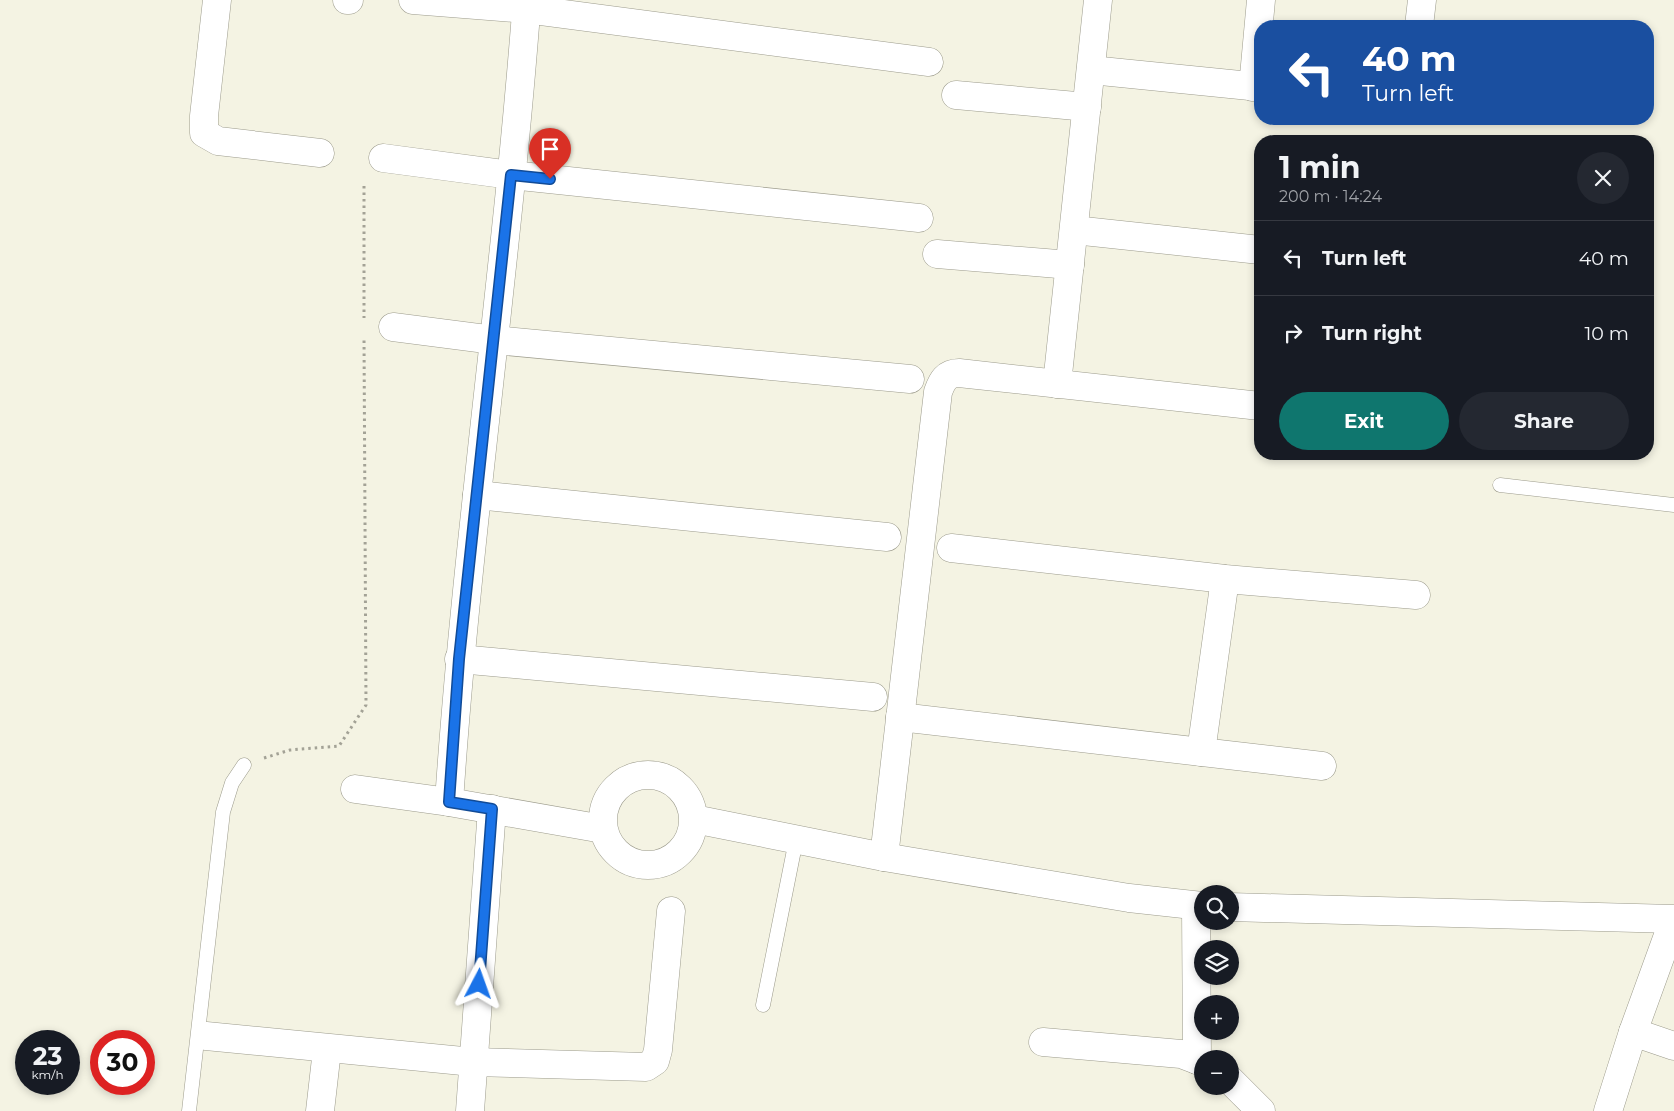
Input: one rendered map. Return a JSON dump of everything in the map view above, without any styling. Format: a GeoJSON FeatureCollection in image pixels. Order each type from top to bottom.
{"type":"FeatureCollection","features":[{"type":"Feature","properties":{"kind":"street"},"geometry":{"type":"LineString","coordinates":[[217,0],[204,116],[204,133],[218,141],[320,153]]}},
{"type":"Feature","properties":{"kind":"street"},"geometry":{"type":"LineString","coordinates":[[413,0],[526,4],[929,62]]}},
{"type":"Feature","properties":{"kind":"street"},"geometry":{"type":"LineString","coordinates":[[1057,384],[1098,0]]}},
{"type":"Feature","properties":{"kind":"street"},"geometry":{"type":"LineString","coordinates":[[1260,20],[1261,0]]}},
{"type":"Feature","properties":{"kind":"street"},"geometry":{"type":"LineString","coordinates":[[1420,20],[1422,0]]}},
{"type":"Feature","properties":{"kind":"street"},"geometry":{"type":"LineString","coordinates":[[449,802],[459,659],[511,175],[526,4]]}},
{"type":"Feature","properties":{"kind":"street"},"geometry":{"type":"LineString","coordinates":[[1091,70],[1254,87]]}},
{"type":"Feature","properties":{"kind":"street"},"geometry":{"type":"LineString","coordinates":[[956,95],[1087,107]]}},
{"type":"Feature","properties":{"kind":"street"},"geometry":{"type":"LineString","coordinates":[[383,158],[511,175],[919,218]]}},
{"type":"Feature","properties":{"kind":"street"},"geometry":{"type":"LineString","coordinates":[[1074,230],[1254,249]]}},
{"type":"Feature","properties":{"kind":"street"},"geometry":{"type":"LineString","coordinates":[[937,254],[1070,265]]}},
{"type":"Feature","properties":{"kind":"street"},"geometry":{"type":"LineString","coordinates":[[393,327],[494,340],[910,379]]}},
{"type":"Feature","properties":{"kind":"street"},"geometry":{"type":"LineString","coordinates":[[884,857],[938,392],[943,380],[952,373],[1254,405]]}},
{"type":"Feature","properties":{"kind":"street"},"geometry":{"type":"LineString","coordinates":[[477,495],[887,537]]}},
{"type":"Feature","properties":{"kind":"street"},"geometry":{"type":"LineString","coordinates":[[951,548],[1225,579],[1416,595]]}},
{"type":"Feature","properties":{"kind":"street"},"geometry":{"type":"LineString","coordinates":[[1201,752],[1225,579]]}},
{"type":"Feature","properties":{"kind":"street"},"geometry":{"type":"LineString","coordinates":[[459,659],[873,697]]}},
{"type":"Feature","properties":{"kind":"street"},"geometry":{"type":"LineString","coordinates":[[900,717],[1322,766]]}},
{"type":"Feature","properties":{"kind":"street"},"geometry":{"type":"LineString","coordinates":[[652,774],[668,778],[682,788],[691,803],[694,819],[692,834],[685,847],[674,857],[661,864],[638,864],[618,854],[608,843],[603,829],[603,812],[609,796],[620,784],[635,776],[652,774]]}},
{"type":"Feature","properties":{"kind":"street"},"geometry":{"type":"LineString","coordinates":[[355,789],[449,802],[603,829]]}},
{"type":"Feature","properties":{"kind":"street"},"geometry":{"type":"LineString","coordinates":[[470,1111],[492,809]]}},
{"type":"Feature","properties":{"kind":"street"},"geometry":{"type":"LineString","coordinates":[[694,819],[884,857],[1129,898],[1194,905]]}},
{"type":"Feature","properties":{"kind":"street"},"geometry":{"type":"LineString","coordinates":[[1239,907],[1674,919],[1633,1032],[1608,1111]]}},
{"type":"Feature","properties":{"kind":"street"},"geometry":{"type":"LineString","coordinates":[[206,1036],[327,1050],[473,1062],[646,1067],[655,1061],[658,1050],[671,911]]}},
{"type":"Feature","properties":{"kind":"street"},"geometry":{"type":"LineString","coordinates":[[1199,930],[1200,1050]]}},
{"type":"Feature","properties":{"kind":"street"},"geometry":{"type":"LineString","coordinates":[[1633,1032],[1674,1046]]}},
{"type":"Feature","properties":{"kind":"street"},"geometry":{"type":"LineString","coordinates":[[1043,1042],[1181,1054],[1194,1059]]}},
{"type":"Feature","properties":{"kind":"street"},"geometry":{"type":"LineString","coordinates":[[320,1111],[327,1050]]}},
{"type":"Feature","properties":{"kind":"street"},"geometry":{"type":"LineString","coordinates":[[1239,1089],[1261,1111]]}},
{"type":"Feature","properties":{"kind":"lane"},"geometry":{"type":"LineString","coordinates":[[1500,485],[1674,504]]}},
{"type":"Feature","properties":{"kind":"lane"},"geometry":{"type":"LineString","coordinates":[[189,1111],[223,812],[232,783],[244,764]]}},
{"type":"Feature","properties":{"kind":"lane"},"geometry":{"type":"LineString","coordinates":[[763,1005],[796,840]]}},
{"type":"Feature","properties":{"kind":"path"},"geometry":{"type":"LineString","coordinates":[[364,186],[364,324]]}},
{"type":"Feature","properties":{"kind":"path"},"geometry":{"type":"LineString","coordinates":[[244,764],[290,750],[339,746],[366,705],[364,334]]}},
{"type":"Feature","properties":{"kind":"route"},"geometry":{"type":"LineString","coordinates":[[479,984],[492,809],[449,802],[459,659],[511,175],[550,179]]}}]}
